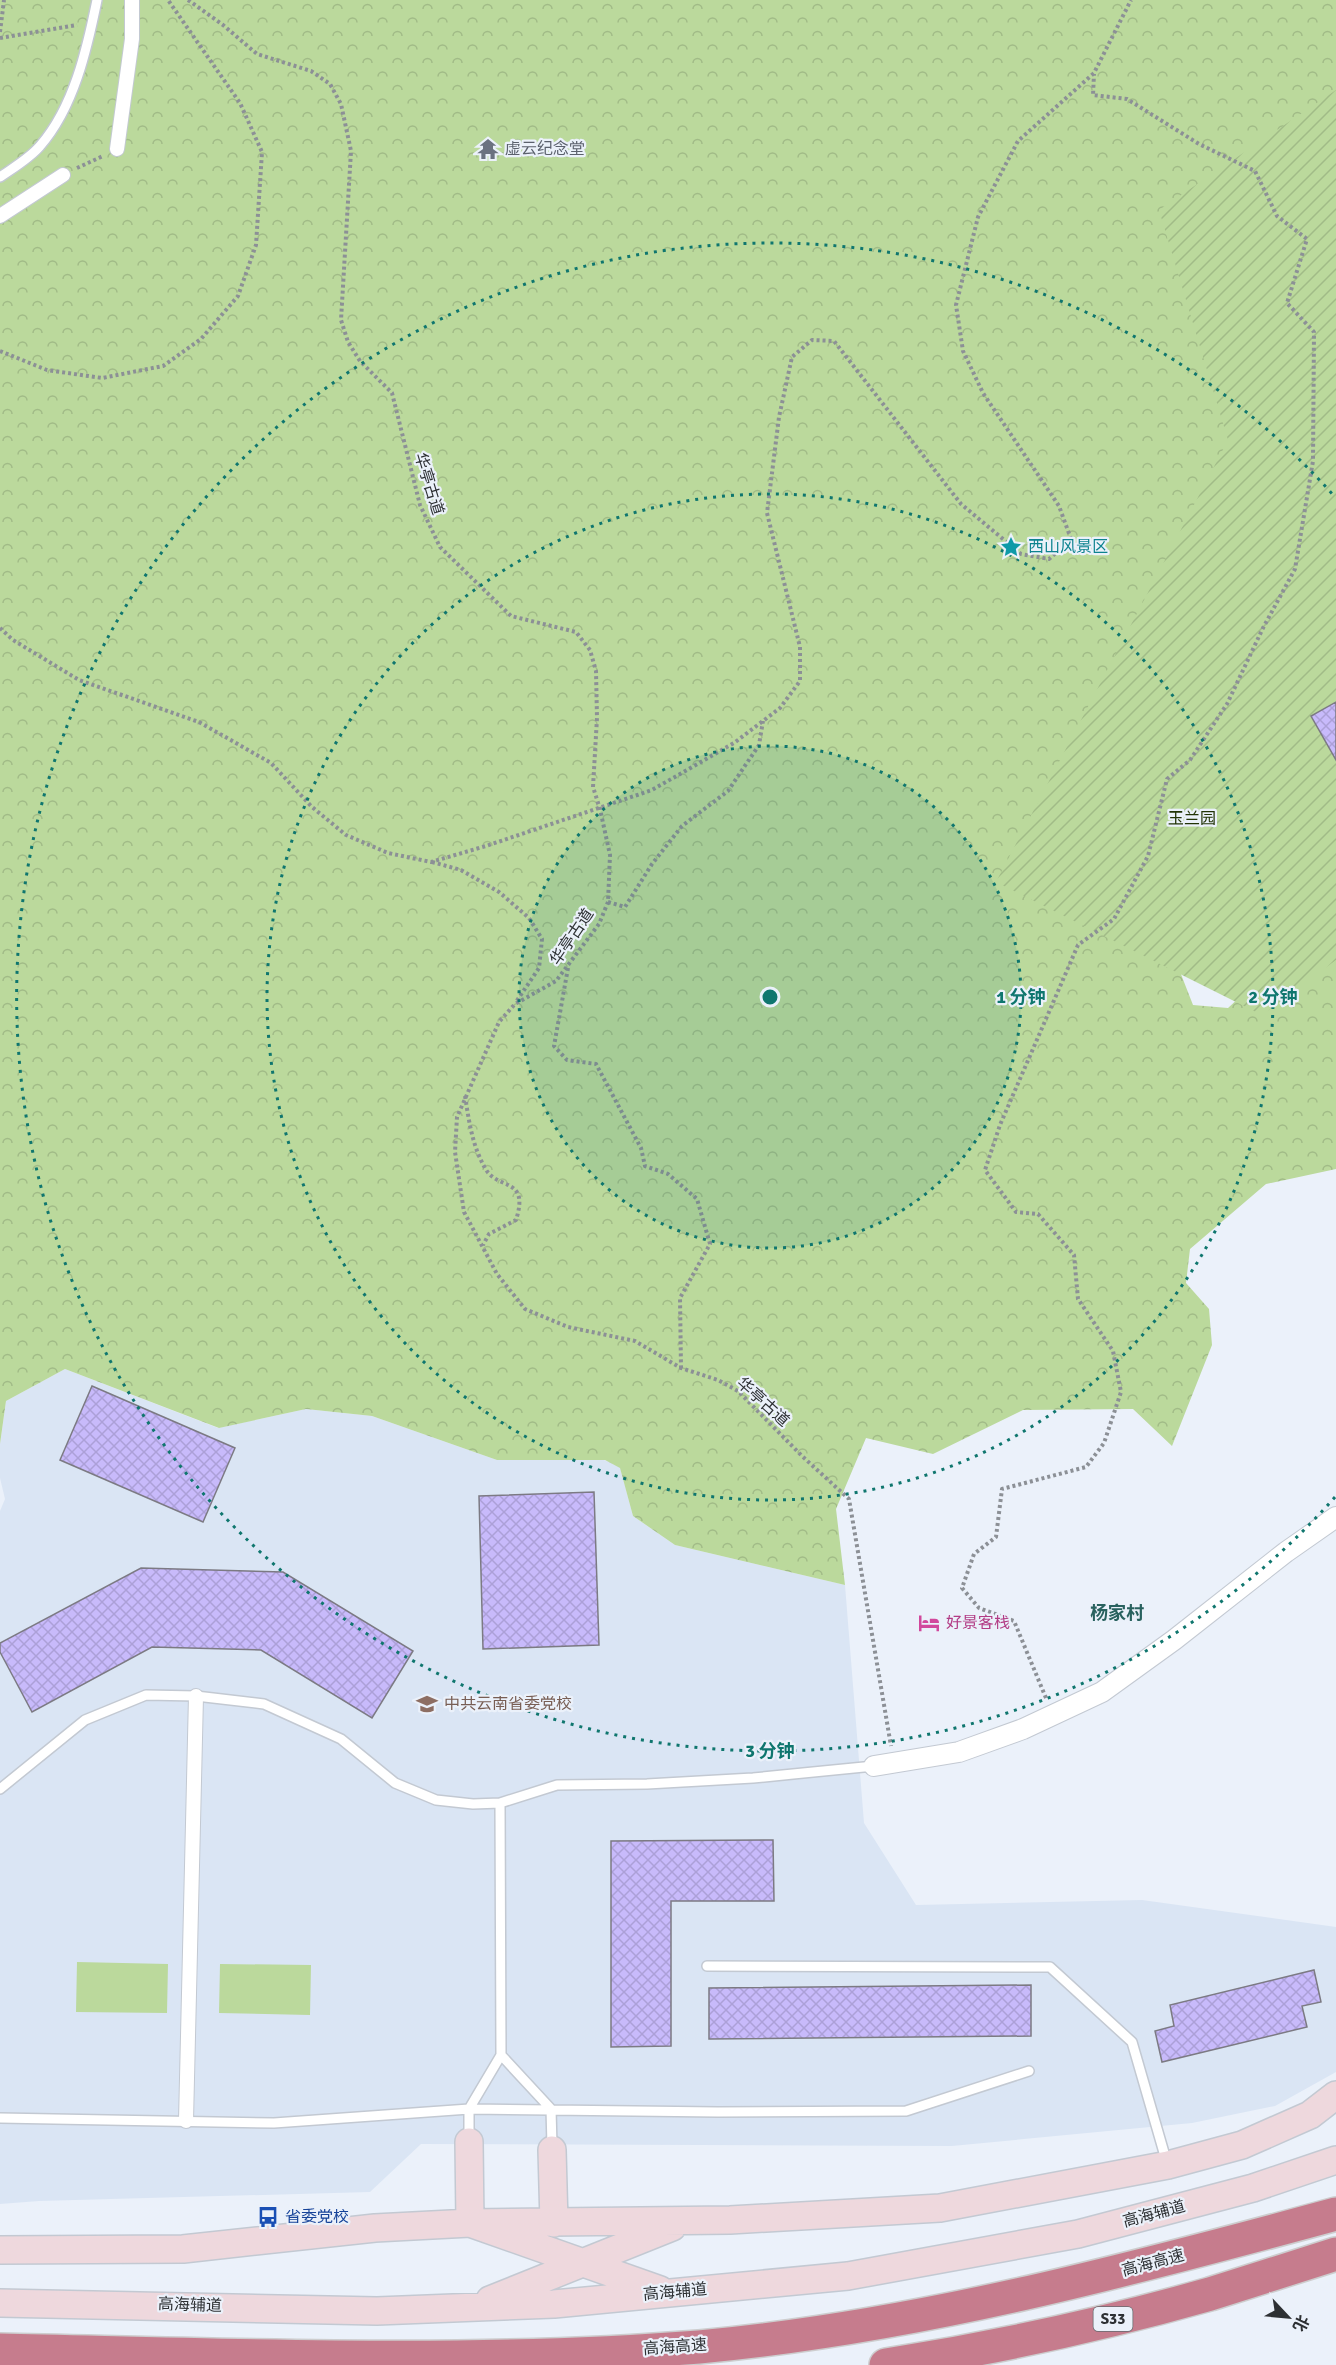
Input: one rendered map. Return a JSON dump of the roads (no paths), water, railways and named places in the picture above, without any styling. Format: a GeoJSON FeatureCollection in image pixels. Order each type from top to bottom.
{"type":"FeatureCollection","features":[{"type":"Feature","properties":{"kind":"highway","name":"高海高速"},"geometry":{"type":"LineString","coordinates":[[0,2349],[408,2358],[497,2357],[699,2346],[807,2333],[943,2312],[1064,2286],[1336,2214]]}},
{"type":"Feature","properties":{"kind":"highway","name":"S33"},"geometry":{"type":"LineString","coordinates":[[886,2365],[951,2355],[1073,2329],[1210,2294],[1336,2254]]}},
{"type":"Feature","properties":{"kind":"main road"},"geometry":{"type":"LineString","coordinates":[[0,2250],[183,2248],[375,2228],[470,2223],[687,2221],[940,2208],[1168,2165],[1242,2145],[1310,2115],[1336,2094]]}},
{"type":"Feature","properties":{"kind":"main road"},"geometry":{"type":"LineString","coordinates":[[469,2142],[470,2223]]}},
{"type":"Feature","properties":{"kind":"main road"},"geometry":{"type":"LineString","coordinates":[[552,2150],[554,2223]]}},
{"type":"Feature","properties":{"kind":"main road","name":"高海辅道"},"geometry":{"type":"LineString","coordinates":[[0,2303],[377,2311],[554,2304],[848,2276],[1078,2234],[1253,2188],[1336,2160]]}},
{"type":"Feature","properties":{"kind":"main road"},"geometry":{"type":"LineString","coordinates":[[472,2307],[687,2221]]}},
{"type":"Feature","properties":{"kind":"main road"},"geometry":{"type":"LineString","coordinates":[[470,2223],[670,2293]]}},
{"type":"Feature","properties":{"kind":"street"},"geometry":{"type":"LineString","coordinates":[[117,149],[132,39],[132,0]]}},
{"type":"Feature","properties":{"kind":"street"},"geometry":{"type":"LineString","coordinates":[[0,216],[63,175]]}},
{"type":"Feature","properties":{"kind":"street"},"geometry":{"type":"LineString","coordinates":[[884,1766],[959,1752],[1023,1729],[1102,1692],[1336,1517]]}},
{"type":"Feature","properties":{"kind":"street"},"geometry":{"type":"LineString","coordinates":[[186,2121],[196,1696]]}},
{"type":"Feature","properties":{"kind":"lane"},"geometry":{"type":"LineString","coordinates":[[0,177],[40,147],[69,100],[97,0]]}},
{"type":"Feature","properties":{"kind":"lane"},"geometry":{"type":"LineString","coordinates":[[0,1789],[85,1720],[146,1695],[196,1696],[264,1704],[341,1739],[395,1783],[436,1800],[472,1804],[500,1803],[557,1785],[647,1784],[753,1778],[884,1766]]}},
{"type":"Feature","properties":{"kind":"lane"},"geometry":{"type":"LineString","coordinates":[[469,2142],[469,2109],[501,2055],[500,1803]]}},
{"type":"Feature","properties":{"kind":"lane"},"geometry":{"type":"LineString","coordinates":[[707,1966],[1050,1967],[1132,2042],[1168,2165]]}},
{"type":"Feature","properties":{"kind":"lane"},"geometry":{"type":"LineString","coordinates":[[501,2055],[551,2109],[552,2150]]}},
{"type":"Feature","properties":{"kind":"lane"},"geometry":{"type":"LineString","coordinates":[[0,2118],[274,2123],[469,2109],[718,2112],[906,2111],[1029,2071]]}},
{"type":"Feature","properties":{"kind":"place","name":"虚云纪念堂"},"geometry":{"type":"Point","coordinates":[488,149]}},
{"type":"Feature","properties":{"kind":"place","name":"西山风景区"},"geometry":{"type":"Point","coordinates":[1011,547]}},
{"type":"Feature","properties":{"kind":"place","name":"好景客栈"},"geometry":{"type":"Point","coordinates":[929,1623]}},
{"type":"Feature","properties":{"kind":"place","name":"中共云南省委党校"},"geometry":{"type":"Point","coordinates":[427,1704]}},
{"type":"Feature","properties":{"kind":"place","name":"省委党校"},"geometry":{"type":"Point","coordinates":[268,2217]}},
{"type":"Feature","properties":{"kind":"district","name":"杨家村"},"geometry":{"type":"Point","coordinates":[1117,1613]}},
{"type":"Feature","properties":{"kind":"park label","name":"玉兰园"},"geometry":{"type":"Point","coordinates":[1192,819]}}]}
